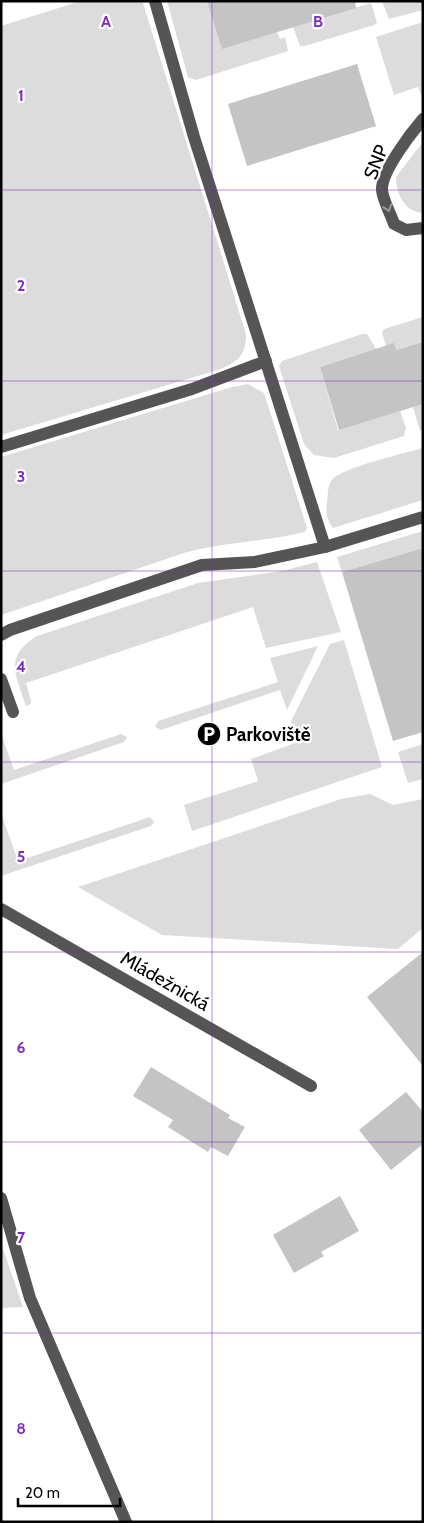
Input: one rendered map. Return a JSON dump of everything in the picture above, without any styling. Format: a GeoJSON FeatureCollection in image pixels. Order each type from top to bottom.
{"type":"FeatureCollection","features":[{"type":"Feature","properties":{"kind":"street"},"geometry":{"type":"LineString","coordinates":[[155,1],[194,137],[324,547]]}},
{"type":"Feature","properties":{"kind":"street","name":"SNP"},"geometry":{"type":"LineString","coordinates":[[423,119],[407,138],[391,165],[382,190],[394,224],[406,230],[423,228]]}},
{"type":"Feature","properties":{"kind":"street"},"geometry":{"type":"LineString","coordinates":[[1,447],[192,389],[266,361]]}},
{"type":"Feature","properties":{"kind":"street"},"geometry":{"type":"LineString","coordinates":[[1,635],[10,630],[202,565],[255,562],[324,547],[423,517]]}},
{"type":"Feature","properties":{"kind":"street"},"geometry":{"type":"LineString","coordinates":[[1,680],[13,712]]}},
{"type":"Feature","properties":{"kind":"street","name":"Mládežnická"},"geometry":{"type":"LineString","coordinates":[[1,909],[311,1086]]}},
{"type":"Feature","properties":{"kind":"street"},"geometry":{"type":"LineString","coordinates":[[1,1198],[30,1298],[126,1522]]}},
{"type":"Feature","properties":{"kind":"shaded area"},"geometry":{"type":"Polygon","coordinates":[[[81,1],[141,1],[143,3],[246,334],[245,347],[237,360],[221,369],[1,435],[1,26],[81,1]]]}},
{"type":"Feature","properties":{"kind":"shaded area"},"geometry":{"type":"Polygon","coordinates":[[[167,1],[207,1],[277,32],[280,39],[285,37],[288,51],[196,80],[188,77],[167,1]]]}},
{"type":"Feature","properties":{"kind":"shaded area"},"geometry":{"type":"Polygon","coordinates":[[[382,1],[423,1],[423,10],[389,19],[382,1]]]}},
{"type":"Feature","properties":{"kind":"shaded area"},"geometry":{"type":"Polygon","coordinates":[[[371,3],[377,23],[374,25],[300,46],[293,27],[371,3]]]}},
{"type":"Feature","properties":{"kind":"shaded area"},"geometry":{"type":"Polygon","coordinates":[[[423,22],[423,99],[418,87],[394,95],[376,37],[423,22]]]}},
{"type":"Feature","properties":{"kind":"shaded area"},"geometry":{"type":"Polygon","coordinates":[[[423,142],[423,213],[416,212],[402,201],[396,177],[423,142]]]}},
{"type":"Feature","properties":{"kind":"shaded area"},"geometry":{"type":"Polygon","coordinates":[[[423,317],[423,342],[396,350],[394,344],[386,346],[382,333],[384,329],[423,317]]]}},
{"type":"Feature","properties":{"kind":"shaded area"},"geometry":{"type":"Polygon","coordinates":[[[362,334],[367,334],[376,349],[320,367],[338,430],[400,411],[406,428],[404,436],[334,458],[314,455],[304,444],[279,366],[282,361],[362,334]]]}},
{"type":"Feature","properties":{"kind":"shaded area"},"geometry":{"type":"Polygon","coordinates":[[[248,384],[264,393],[307,528],[305,532],[214,546],[184,553],[1,615],[1,457],[232,387],[248,384]]]}},
{"type":"Feature","properties":{"kind":"shaded area"},"geometry":{"type":"Polygon","coordinates":[[[423,404],[423,430],[420,431],[413,407],[423,404]]]}},
{"type":"Feature","properties":{"kind":"shaded area"},"geometry":{"type":"Polygon","coordinates":[[[423,448],[423,500],[333,528],[328,519],[326,509],[328,488],[332,480],[338,475],[360,466],[423,448]]]}},
{"type":"Feature","properties":{"kind":"shaded area"},"geometry":{"type":"Polygon","coordinates":[[[423,531],[423,548],[342,572],[337,557],[423,531]]]}},
{"type":"Feature","properties":{"kind":"shaded area"},"geometry":{"type":"Polygon","coordinates":[[[317,562],[341,632],[266,648],[253,607],[26,683],[31,704],[26,706],[16,676],[16,659],[26,644],[37,636],[198,583],[282,571],[317,562]]]}},
{"type":"Feature","properties":{"kind":"shaded area"},"geometry":{"type":"Polygon","coordinates":[[[344,640],[382,767],[192,831],[184,805],[258,781],[251,759],[298,742],[291,721],[330,644],[344,640]]]}},
{"type":"Feature","properties":{"kind":"shaded area"},"geometry":{"type":"Polygon","coordinates":[[[318,646],[287,710],[280,690],[161,730],[155,727],[158,721],[278,682],[270,658],[318,646]]]}},
{"type":"Feature","properties":{"kind":"shaded area"},"geometry":{"type":"Polygon","coordinates":[[[1,733],[14,770],[121,734],[127,737],[124,742],[1,784],[1,733]]]}},
{"type":"Feature","properties":{"kind":"shaded area"},"geometry":{"type":"Polygon","coordinates":[[[423,744],[423,779],[408,783],[398,752],[423,744]]]}},
{"type":"Feature","properties":{"kind":"shaded area"},"geometry":{"type":"Polygon","coordinates":[[[370,794],[393,805],[423,799],[423,928],[398,949],[162,935],[78,887],[341,799],[370,794]]]}},
{"type":"Feature","properties":{"kind":"shaded area"},"geometry":{"type":"Polygon","coordinates":[[[1,813],[18,861],[150,817],[154,822],[151,826],[1,876],[1,813]]]}},
{"type":"Feature","properties":{"kind":"shaded area"},"geometry":{"type":"Polygon","coordinates":[[[1,1243],[23,1307],[1,1308],[1,1243]]]}},
{"type":"Feature","properties":{"kind":"building"},"geometry":{"type":"Polygon","coordinates":[[[207,1],[355,1],[356,8],[222,49],[207,1]]]}},
{"type":"Feature","properties":{"kind":"building"},"geometry":{"type":"Polygon","coordinates":[[[357,64],[376,126],[247,166],[228,104],[357,64]]]}},
{"type":"Feature","properties":{"kind":"building"},"geometry":{"type":"Polygon","coordinates":[[[423,342],[423,404],[339,430],[320,367],[394,343],[396,350],[423,342]]]}},
{"type":"Feature","properties":{"kind":"building"},"geometry":{"type":"Polygon","coordinates":[[[423,548],[423,732],[393,741],[342,572],[423,548]]]}},
{"type":"Feature","properties":{"kind":"building"},"geometry":{"type":"Polygon","coordinates":[[[423,952],[423,1066],[367,997],[423,952]]]}},
{"type":"Feature","properties":{"kind":"building"},"geometry":{"type":"Polygon","coordinates":[[[151,1067],[230,1115],[228,1118],[245,1127],[228,1156],[211,1147],[208,1152],[168,1127],[173,1120],[133,1096],[151,1067]]]}},
{"type":"Feature","properties":{"kind":"building"},"geometry":{"type":"Polygon","coordinates":[[[406,1092],[423,1112],[423,1144],[391,1170],[359,1130],[406,1092]]]}},
{"type":"Feature","properties":{"kind":"building"},"geometry":{"type":"Polygon","coordinates":[[[340,1196],[359,1231],[321,1252],[324,1256],[294,1273],[273,1235],[340,1196]]]}},
{"type":"Feature","properties":{"kind":"place","name":"Parkoviště"},"geometry":{"type":"Point","coordinates":[209,734]}}]}
